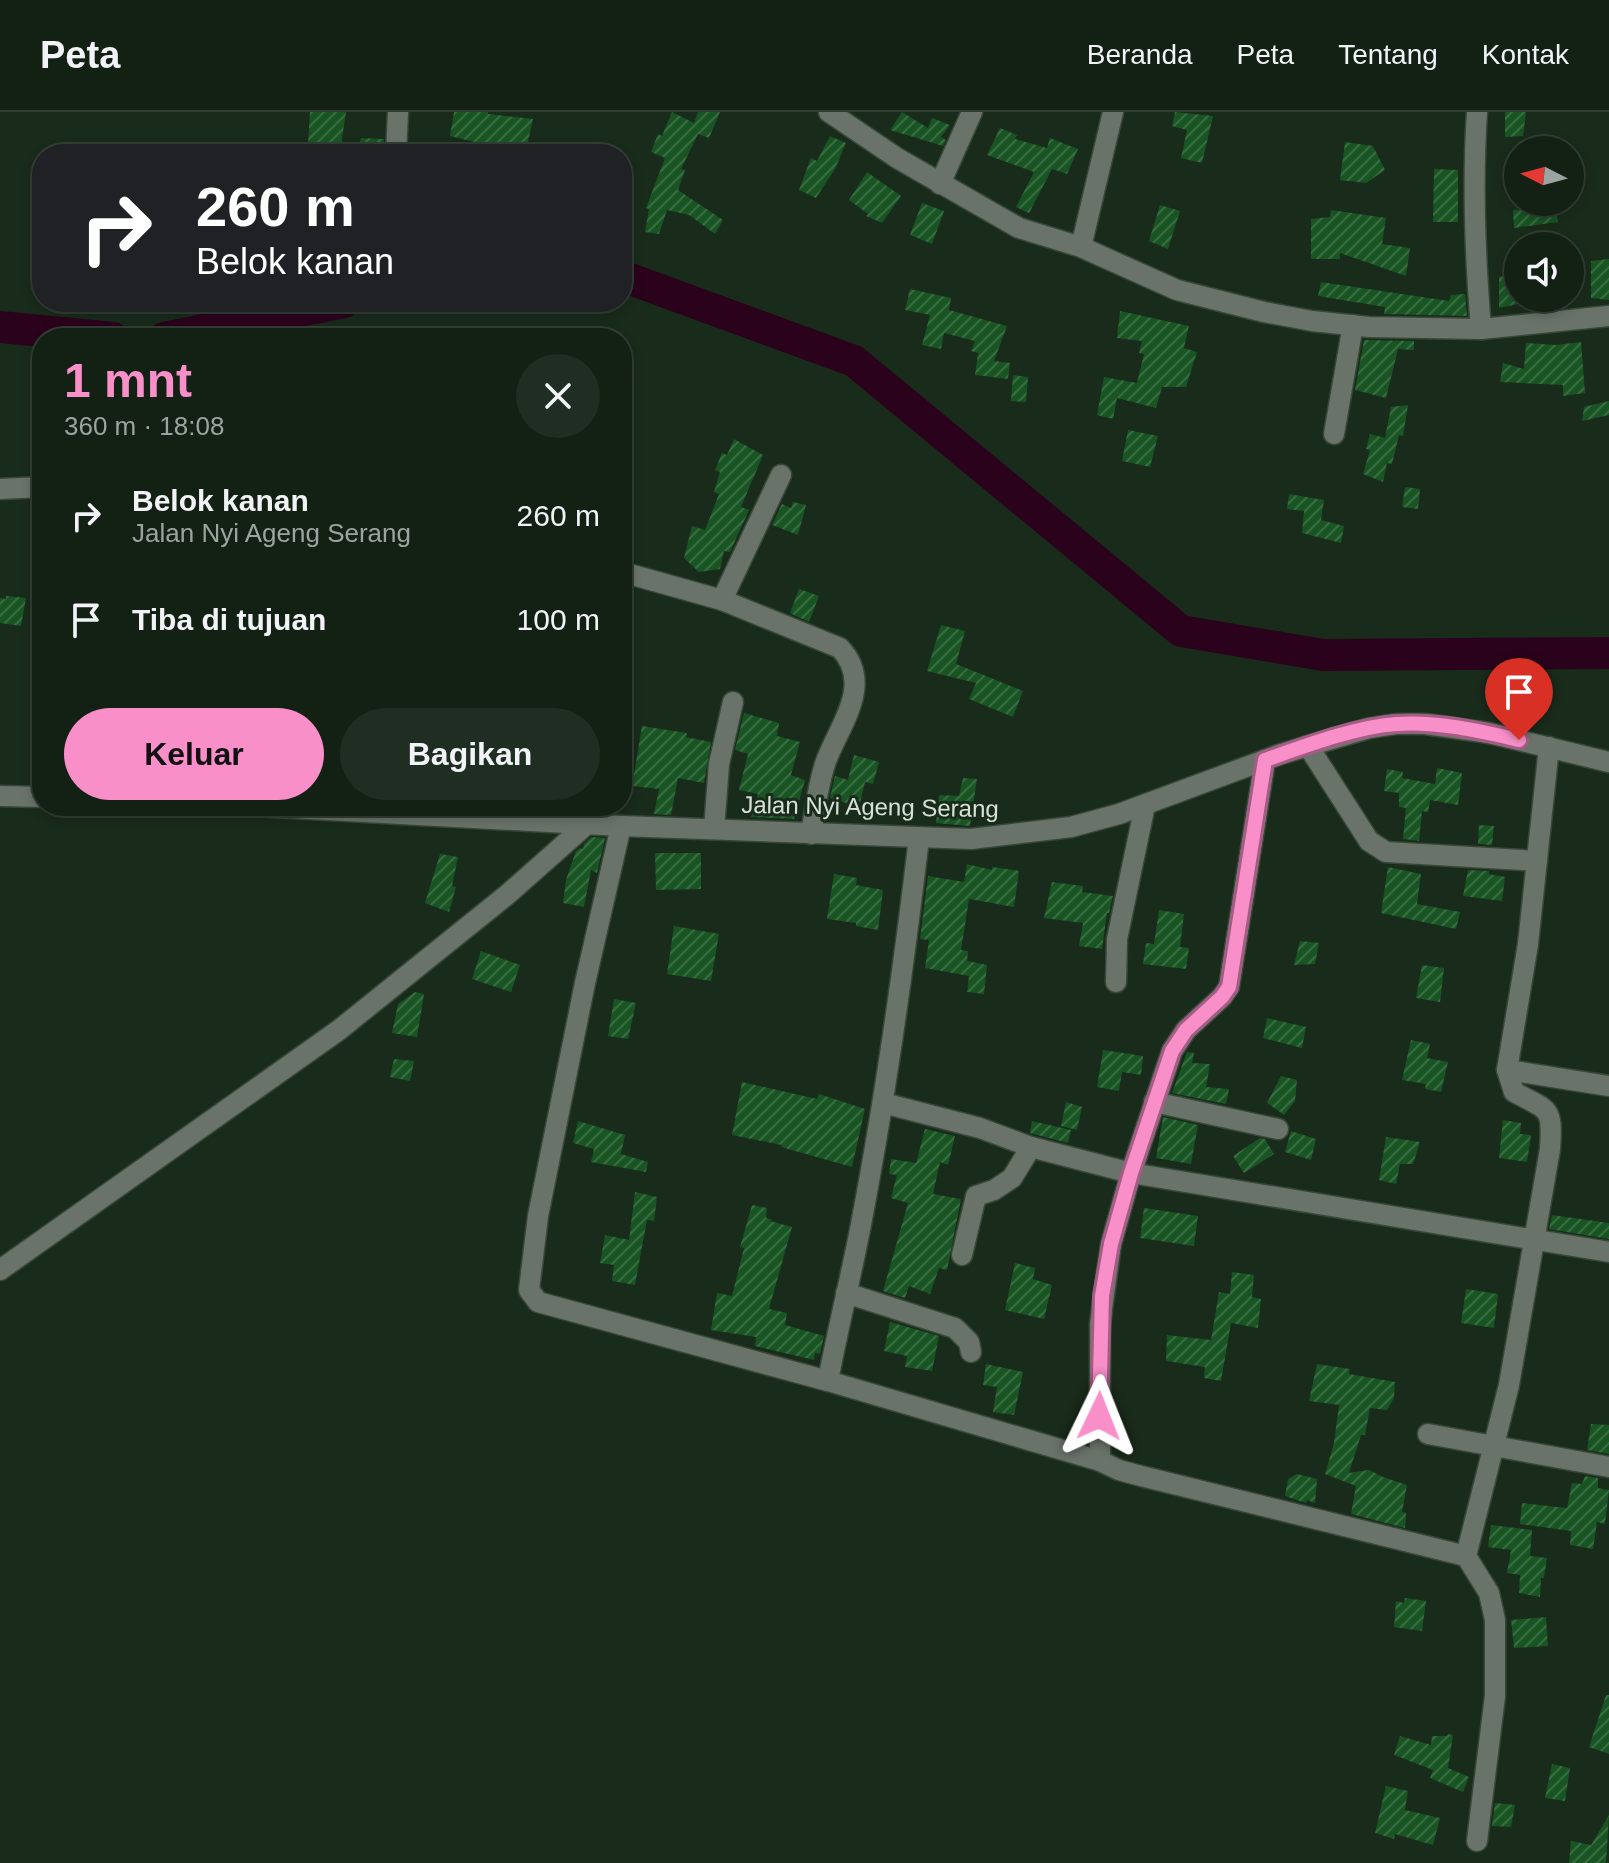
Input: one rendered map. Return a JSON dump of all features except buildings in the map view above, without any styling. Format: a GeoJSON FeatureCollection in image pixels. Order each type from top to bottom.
{"type":"FeatureCollection","features":[{"type":"Feature","properties":{"kind":"street"},"geometry":{"type":"LineString","coordinates":[[396,144],[398,112]]}},
{"type":"Feature","properties":{"kind":"street"},"geometry":{"type":"LineString","coordinates":[[829,112],[940,184],[1019,228],[1081,247],[1177,290],[1264,312],[1353,325],[1481,329],[1609,316]]}},
{"type":"Feature","properties":{"kind":"street"},"geometry":{"type":"LineString","coordinates":[[940,184],[972,112]]}},
{"type":"Feature","properties":{"kind":"street"},"geometry":{"type":"LineString","coordinates":[[1081,247],[1113,112]]}},
{"type":"Feature","properties":{"kind":"street"},"geometry":{"type":"LineString","coordinates":[[1477,112],[1473,165],[1474,235],[1481,329]]}},
{"type":"Feature","properties":{"kind":"street"},"geometry":{"type":"LineString","coordinates":[[1334,434],[1353,325]]}},
{"type":"Feature","properties":{"kind":"street"},"geometry":{"type":"LineString","coordinates":[[722,600],[781,475]]}},
{"type":"Feature","properties":{"kind":"street"},"geometry":{"type":"LineString","coordinates":[[0,489],[32,487]]}},
{"type":"Feature","properties":{"kind":"street"},"geometry":{"type":"LineString","coordinates":[[632,575],[722,600],[840,648],[850,659],[855,675],[854,695],[826,762],[811,834]]}},
{"type":"Feature","properties":{"kind":"street"},"geometry":{"type":"LineString","coordinates":[[714,829],[719,764],[733,702]]}},
{"type":"Feature","properties":{"kind":"street","name":"Jalan Nyi Ageng Serang"},"geometry":{"type":"LineString","coordinates":[[465,816],[621,826],[919,838],[1016,836],[1071,827],[1145,805],[1308,746],[1370,728],[1396,724],[1425,724],[1489,733],[1609,762]]}},
{"type":"Feature","properties":{"kind":"street"},"geometry":{"type":"LineString","coordinates":[[1308,746],[1369,841],[1377,848],[1386,852],[1537,861]]}},
{"type":"Feature","properties":{"kind":"street"},"geometry":{"type":"LineString","coordinates":[[1466,1556],[1509,1385],[1550,1149],[1550,1115],[1544,1107],[1514,1092],[1507,1070],[1528,944],[1549,747]]}},
{"type":"Feature","properties":{"kind":"street"},"geometry":{"type":"LineString","coordinates":[[1100,1461],[1102,1296],[1111,1244],[1172,1051],[1179,1039],[1229,987],[1265,760]]}},
{"type":"Feature","properties":{"kind":"street"},"geometry":{"type":"LineString","coordinates":[[0,796],[32,797]]}},
{"type":"Feature","properties":{"kind":"street"},"geometry":{"type":"LineString","coordinates":[[1116,982],[1117,939],[1145,805]]}},
{"type":"Feature","properties":{"kind":"street"},"geometry":{"type":"LineString","coordinates":[[0,1270],[339,1030],[508,894],[587,824]]}},
{"type":"Feature","properties":{"kind":"street"},"geometry":{"type":"LineString","coordinates":[[621,826],[538,1216],[528,1279],[529,1290],[538,1302],[828,1381],[1100,1461],[1119,1470],[1466,1556],[1489,1593],[1495,1620],[1495,1696],[1477,1841]]}},
{"type":"Feature","properties":{"kind":"street"},"geometry":{"type":"LineString","coordinates":[[828,1381],[883,1103],[919,838]]}},
{"type":"Feature","properties":{"kind":"street"},"geometry":{"type":"LineString","coordinates":[[1507,1070],[1609,1086]]}},
{"type":"Feature","properties":{"kind":"street"},"geometry":{"type":"LineString","coordinates":[[1154,1102],[1278,1129]]}},
{"type":"Feature","properties":{"kind":"street"},"geometry":{"type":"LineString","coordinates":[[883,1103],[1131,1173],[1609,1252]]}},
{"type":"Feature","properties":{"kind":"street"},"geometry":{"type":"LineString","coordinates":[[962,1255],[976,1196],[994,1190],[1012,1178],[1031,1147]]}},
{"type":"Feature","properties":{"kind":"street"},"geometry":{"type":"LineString","coordinates":[[846,1293],[955,1328],[969,1342],[971,1352]]}},
{"type":"Feature","properties":{"kind":"street"},"geometry":{"type":"LineString","coordinates":[[1428,1434],[1609,1467]]}},
{"type":"Feature","properties":{"kind":"waterway"},"geometry":{"type":"LineString","coordinates":[[632,280],[854,361],[1181,631],[1323,655],[1609,653]]}},
{"type":"Feature","properties":{"kind":"waterway"},"geometry":{"type":"LineString","coordinates":[[214,328],[294,312]]}},
{"type":"Feature","properties":{"kind":"waterway"},"geometry":{"type":"LineString","coordinates":[[0,327],[32,330]]}},
{"type":"Feature","properties":{"kind":"route"},"geometry":{"type":"LineString","coordinates":[[1099,1416],[1100,1324],[1111,1244],[1172,1051],[1186,1030],[1229,987],[1265,760],[1370,728],[1396,724],[1425,724],[1519,740]]}}]}
